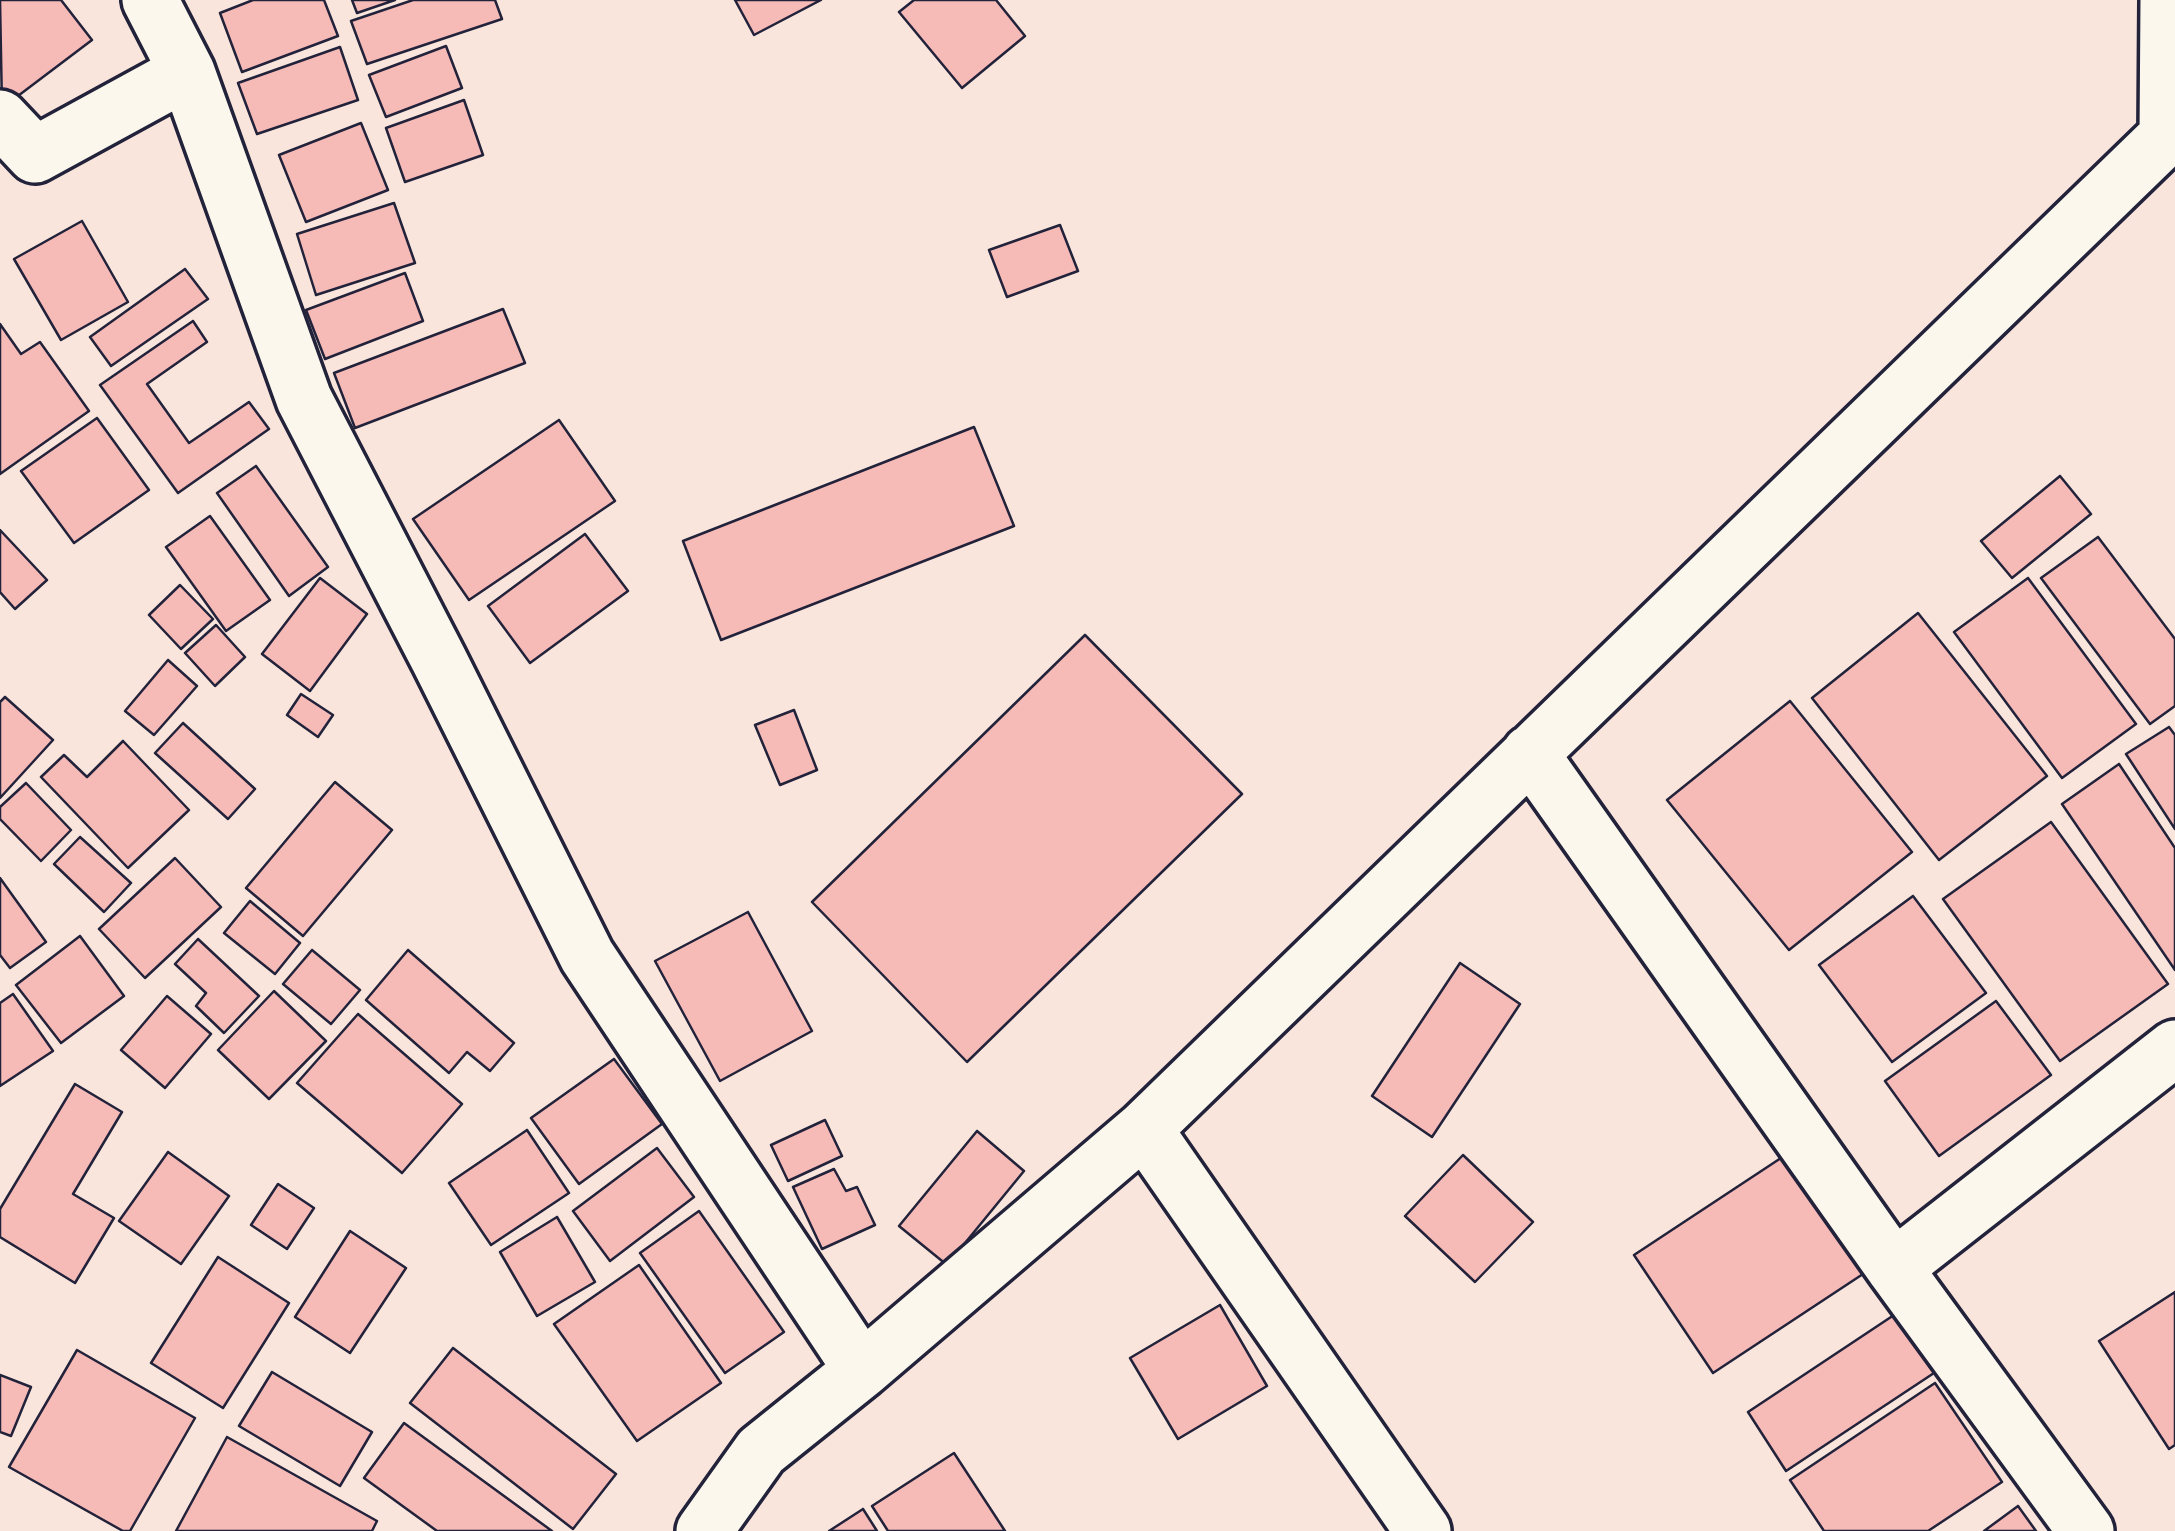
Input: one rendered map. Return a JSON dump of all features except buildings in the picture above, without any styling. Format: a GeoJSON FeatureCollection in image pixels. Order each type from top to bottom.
{"type":"FeatureCollection","features":[{"type":"Feature","properties":{"kind":"street"},"geometry":{"type":"LineString","coordinates":[[150,0],[186,72],[304,400],[587,956],[862,1370]]}},
{"type":"Feature","properties":{"kind":"street"},"geometry":{"type":"LineString","coordinates":[[704,1531],[761,1451],[1144,1130],[2171,136],[2168,0]]}},
{"type":"Feature","properties":{"kind":"street"},"geometry":{"type":"LineString","coordinates":[[0,118],[35,154],[186,72]]}},
{"type":"Feature","properties":{"kind":"street"},"geometry":{"type":"LineString","coordinates":[[1530,753],[1894,1268],[2086,1531]]}},
{"type":"Feature","properties":{"kind":"street"},"geometry":{"type":"LineString","coordinates":[[1894,1268],[2175,1048]]}},
{"type":"Feature","properties":{"kind":"street"},"geometry":{"type":"LineString","coordinates":[[1144,1130],[1423,1531]]}}]}
